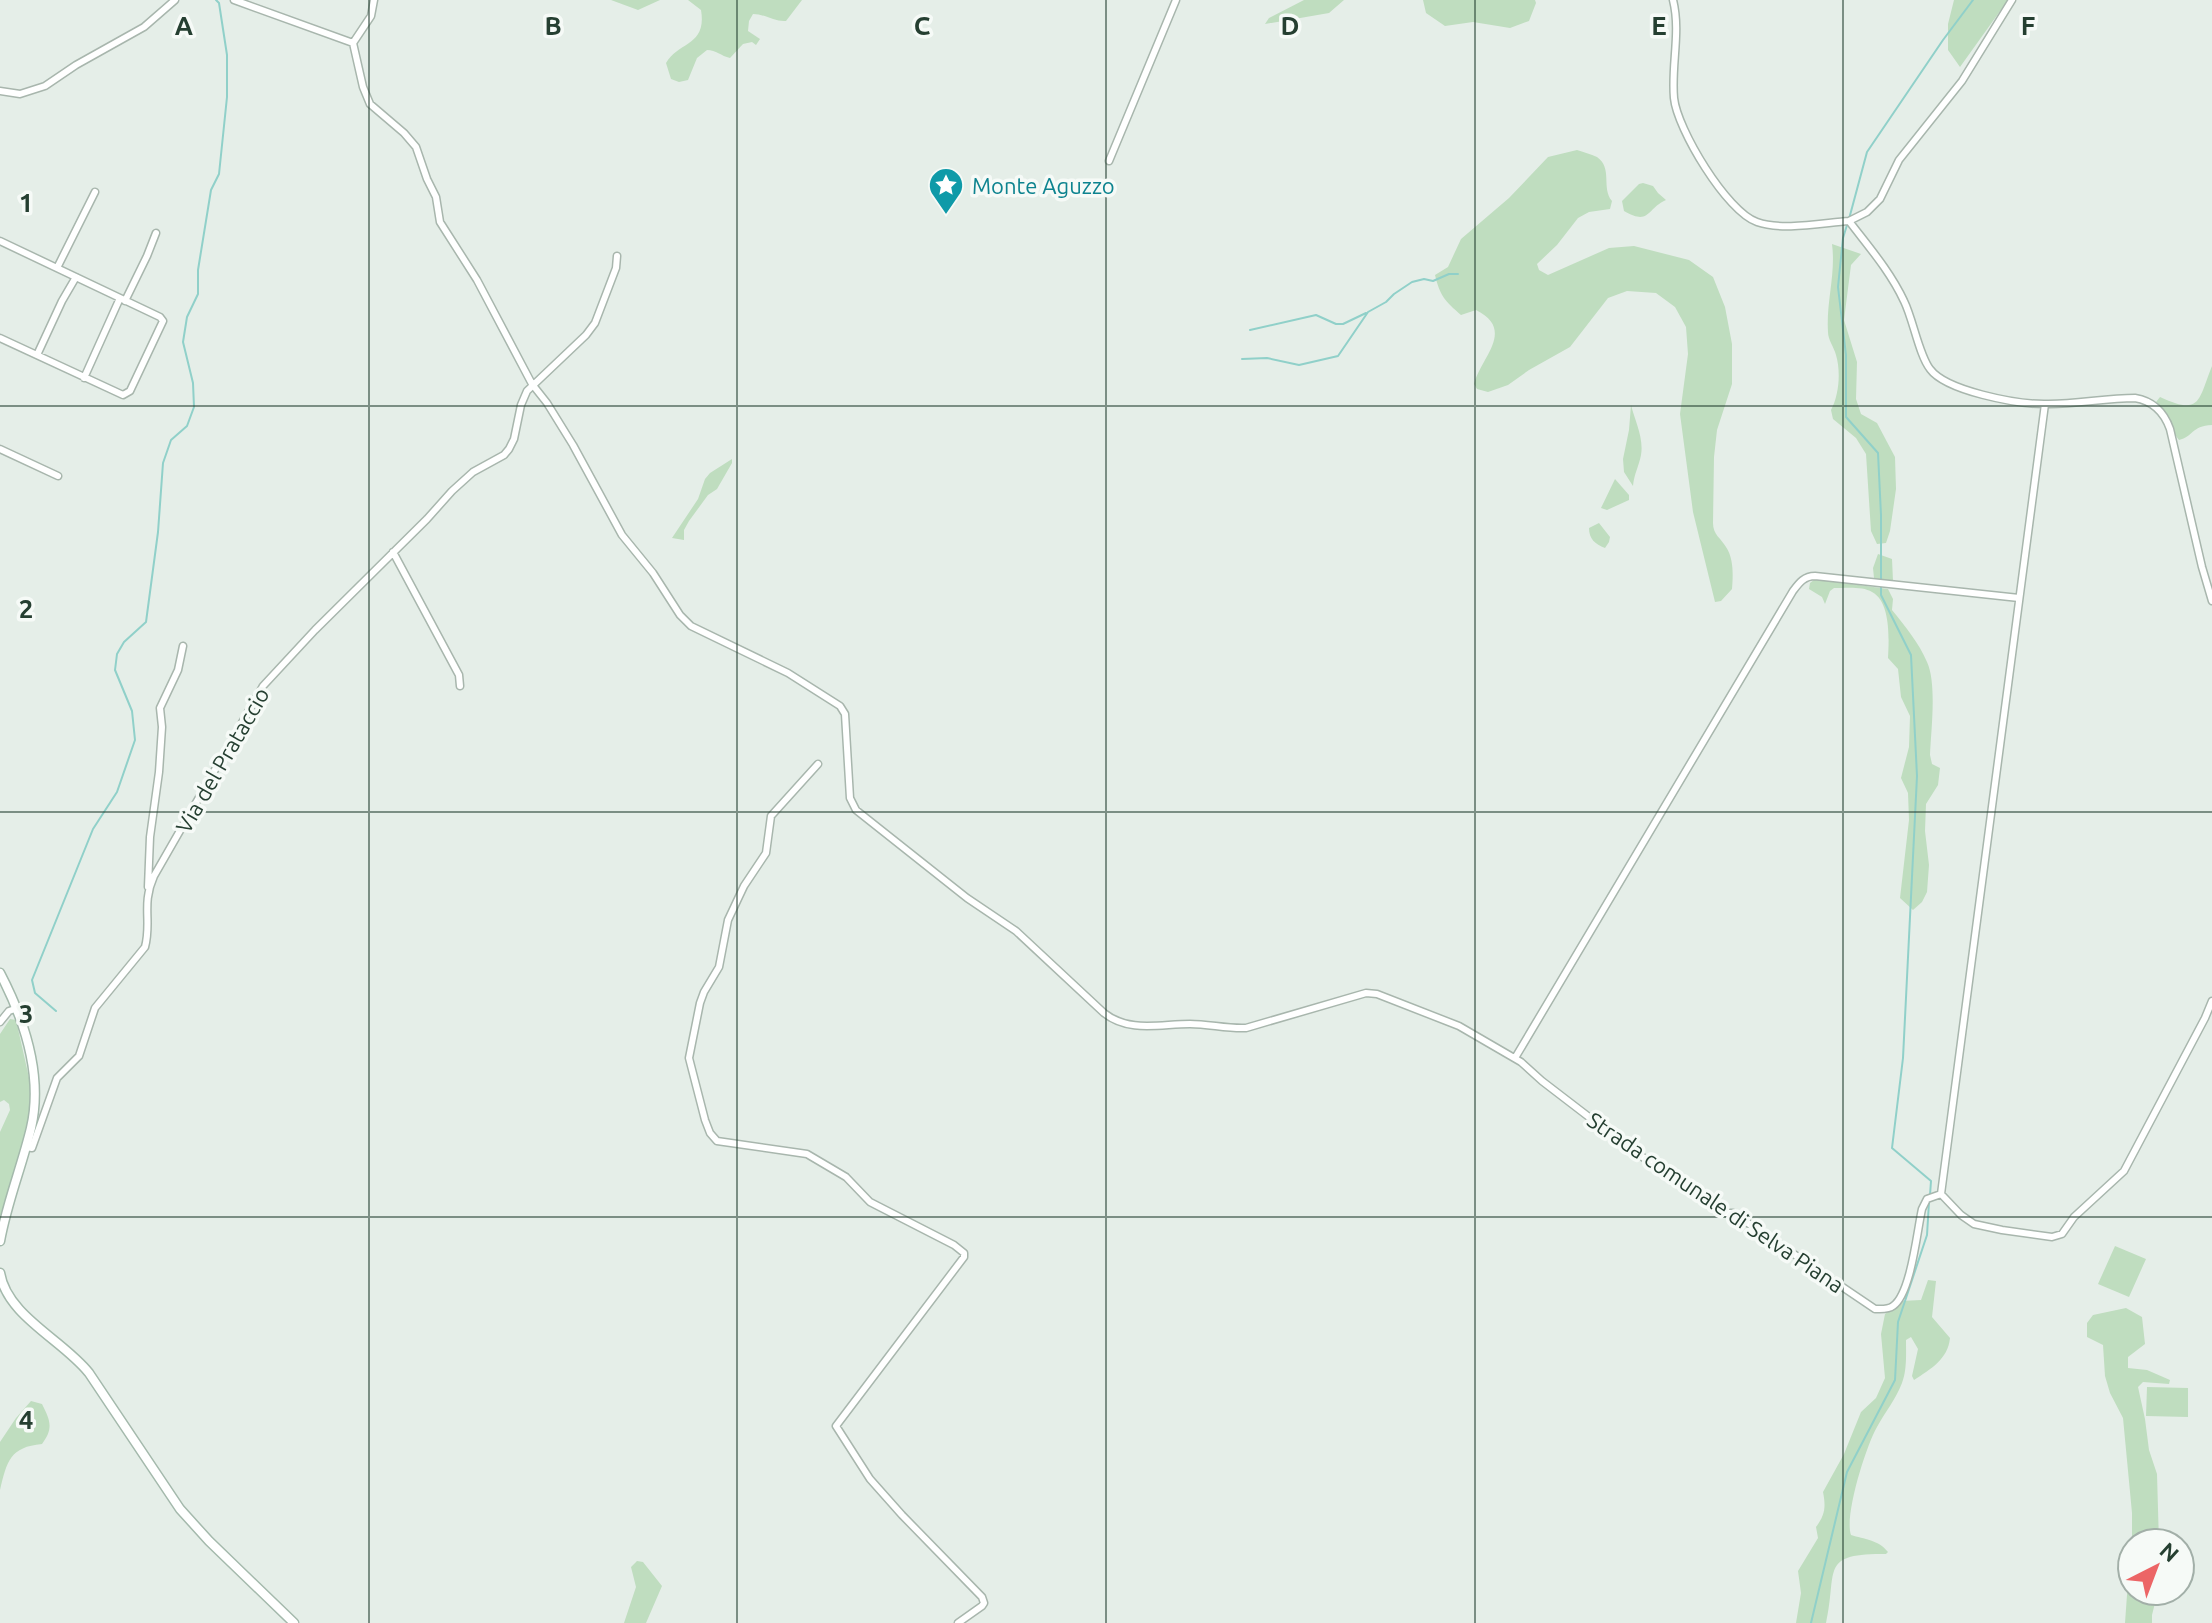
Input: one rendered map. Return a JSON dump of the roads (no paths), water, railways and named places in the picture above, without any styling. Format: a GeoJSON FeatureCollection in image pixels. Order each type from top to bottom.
{"type":"FeatureCollection","features":[{"type":"Feature","properties":{"kind":"street"},"geometry":{"type":"LineString","coordinates":[[0,91],[20,94],[43,87],[144,27],[175,0]]}},
{"type":"Feature","properties":{"kind":"street"},"geometry":{"type":"LineString","coordinates":[[234,0],[353,43]]}},
{"type":"Feature","properties":{"kind":"street"},"geometry":{"type":"LineString","coordinates":[[374,0],[371,16],[353,43],[367,98],[376,111],[416,147],[436,197],[440,222],[477,280],[532,384],[593,326],[616,268],[617,256]]}},
{"type":"Feature","properties":{"kind":"street"},"geometry":{"type":"LineString","coordinates":[[1109,161],[1176,0]]}},
{"type":"Feature","properties":{"kind":"street"},"geometry":{"type":"LineString","coordinates":[[1673,0],[1674,92],[1680,124],[1690,144],[1740,211],[1758,222],[1796,225],[1849,221],[1864,214],[1880,199],[1899,160],[1962,81],[2012,0]]}},
{"type":"Feature","properties":{"kind":"street"},"geometry":{"type":"LineString","coordinates":[[57,268],[95,192]]}},
{"type":"Feature","properties":{"kind":"street"},"geometry":{"type":"LineString","coordinates":[[1849,221],[1897,288],[1912,320],[1924,358],[1932,372],[1943,381],[1962,389],[2045,404],[2135,398],[2147,401],[2163,413],[2170,429],[2212,601]]}},
{"type":"Feature","properties":{"kind":"street"},"geometry":{"type":"LineString","coordinates":[[84,378],[156,233]]}},
{"type":"Feature","properties":{"kind":"street"},"geometry":{"type":"LineString","coordinates":[[0,241],[163,321],[126,395],[119,395],[0,338]]}},
{"type":"Feature","properties":{"kind":"street"},"geometry":{"type":"LineString","coordinates":[[37,355],[76,277]]}},
{"type":"Feature","properties":{"kind":"street","name":"Via del Prataccio"},"geometry":{"type":"LineString","coordinates":[[26,1147],[32,1148],[36,1143],[57,1078],[82,1050],[95,1008],[145,947],[148,936],[148,891],[263,686],[461,482],[504,455],[514,439],[521,405],[532,384]]}},
{"type":"Feature","properties":{"kind":"street","name":"Strada comunale di Selva Piana"},"geometry":{"type":"LineString","coordinates":[[532,384],[573,445],[619,532],[653,573],[683,619],[702,633],[788,673],[842,707],[850,795],[856,810],[967,898],[1016,931],[1112,1019],[1129,1025],[1154,1027],[1191,1024],[1246,1028],[1338,1000],[1366,993],[1377,994],[1459,1026],[1515,1058],[1649,1162],[1724,1213],[1733,1213],[1875,1309],[1890,1308],[1902,1295],[1923,1204],[1927,1199],[1941,1194]]}},
{"type":"Feature","properties":{"kind":"street"},"geometry":{"type":"LineString","coordinates":[[2045,404],[1941,1194],[1961,1215],[1979,1226],[2030,1235],[2059,1236],[2074,1217],[2124,1171],[2212,1001]]}},
{"type":"Feature","properties":{"kind":"street"},"geometry":{"type":"LineString","coordinates":[[0,449],[58,476]]}},
{"type":"Feature","properties":{"kind":"street"},"geometry":{"type":"LineString","coordinates":[[393,552],[459,675],[460,686]]}},
{"type":"Feature","properties":{"kind":"street"},"geometry":{"type":"LineString","coordinates":[[1515,1058],[1801,581],[1815,576],[2019,598]]}},
{"type":"Feature","properties":{"kind":"street"},"geometry":{"type":"LineString","coordinates":[[148,891],[150,837],[162,727],[160,708],[176,675],[183,646]]}},
{"type":"Feature","properties":{"kind":"street"},"geometry":{"type":"LineString","coordinates":[[818,764],[771,816],[764,859],[744,886],[726,924],[719,967],[702,998],[689,1058],[708,1127],[717,1141],[807,1154],[846,1177],[870,1202],[963,1251],[964,1257],[836,1426],[870,1479],[982,1597],[982,1606],[958,1623]]}},
{"type":"Feature","properties":{"kind":"street"},"geometry":{"type":"LineString","coordinates":[[0,973],[31,1054],[35,1077],[34,1112],[0,1241]]}},
{"type":"Feature","properties":{"kind":"street"},"geometry":{"type":"LineString","coordinates":[[0,1022],[9,1011],[15,1009]]}},
{"type":"Feature","properties":{"kind":"street"},"geometry":{"type":"LineString","coordinates":[[0,1273],[7,1293],[17,1307],[73,1355],[89,1373],[188,1519],[294,1623]]}},
{"type":"Feature","properties":{"kind":"waterway"},"geometry":{"type":"LineString","coordinates":[[56,1011],[35,993],[32,980],[93,829],[117,792],[135,740],[132,711],[115,670],[117,654],[124,642],[146,622],[163,463],[171,440],[187,426],[194,407],[193,383],[183,342],[187,317],[198,294],[198,270],[211,190],[219,174],[227,97],[227,55],[216,0]]}},
{"type":"Feature","properties":{"kind":"waterway"},"geometry":{"type":"LineString","coordinates":[[1849,219],[1867,152],[1973,0]]}},
{"type":"Feature","properties":{"kind":"waterway"},"geometry":{"type":"LineString","coordinates":[[1847,225],[1838,287],[1846,355],[1846,417],[1878,453],[1881,595],[1911,655],[1917,776],[1903,1058],[1892,1148],[1931,1181],[1930,1195]]}},
{"type":"Feature","properties":{"kind":"waterway"},"geometry":{"type":"LineString","coordinates":[[1242,359],[1267,358],[1299,365],[1338,356],[1368,312],[1394,294],[1412,282],[1424,279],[1433,281],[1449,274],[1458,274]]}},
{"type":"Feature","properties":{"kind":"waterway"},"geometry":{"type":"LineString","coordinates":[[1250,330],[1316,315],[1343,324],[1366,313]]}},
{"type":"Feature","properties":{"kind":"waterway"},"geometry":{"type":"LineString","coordinates":[[1811,1623],[1847,1472],[1895,1380],[1898,1322],[1927,1235],[1929,1202]]}},
{"type":"Feature","properties":{"kind":"place","name":"Monte Aguzzo"},"geometry":{"type":"Point","coordinates":[946,216]}}]}
